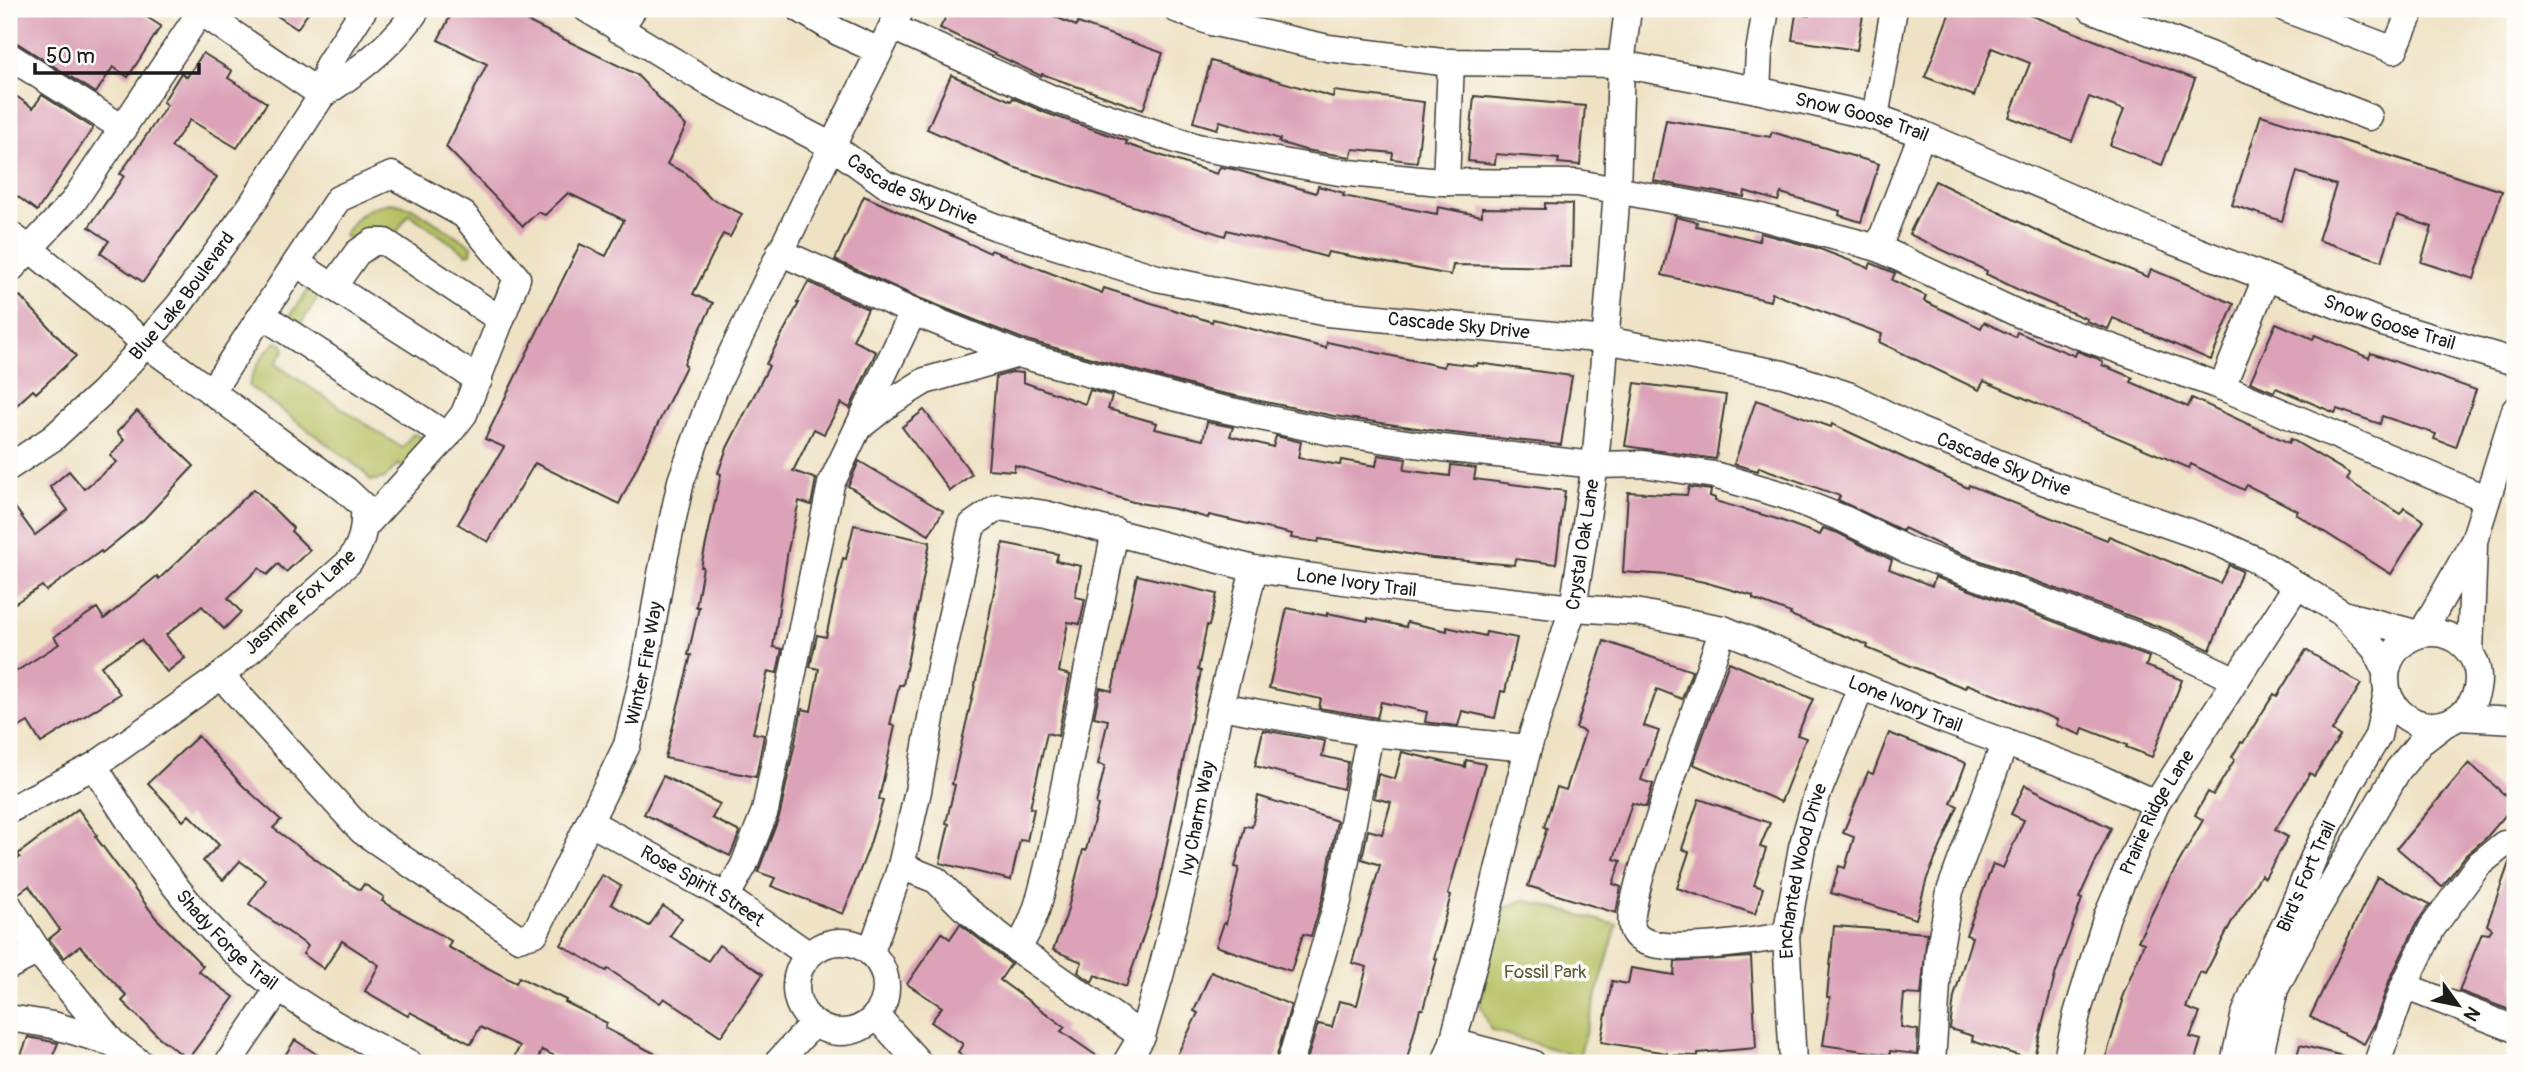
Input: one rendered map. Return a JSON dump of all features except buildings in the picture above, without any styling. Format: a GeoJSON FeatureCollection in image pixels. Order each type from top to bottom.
{"type":"FeatureCollection","features":[{"type":"Feature","properties":{"kind":"street","name":"Blue Lake Boulevard"},"geometry":{"type":"LineString","coordinates":[[9,467],[53,438],[104,391],[179,305],[253,204],[322,95],[328,65],[358,19],[378,9]]}},
{"type":"Feature","properties":{"kind":"street","name":"Blue Lake Boulevard"},"geometry":{"type":"LineString","coordinates":[[322,95],[349,78],[382,50],[403,29],[417,9]]}},
{"type":"Feature","properties":{"kind":"street","name":"Cascade Sky Drive"},"geometry":{"type":"LineString","coordinates":[[587,9],[626,19],[708,82],[832,146],[885,184],[996,227],[1157,278],[1327,313],[1606,340],[1783,374],[1848,395],[1918,430],[2025,474],[2217,542],[2256,560],[2342,613],[2375,649],[2387,682]]}},
{"type":"Feature","properties":{"kind":"street"},"geometry":{"type":"LineString","coordinates":[[800,9],[838,32],[879,51]]}},
{"type":"Feature","properties":{"kind":"street","name":"Snow Goose Trail"},"geometry":{"type":"LineString","coordinates":[[1176,9],[1211,22],[1328,48],[1451,62],[1621,64],[1757,90],[1875,117],[1922,134],[2167,239],[2383,323],[2515,362]]}},
{"type":"Feature","properties":{"kind":"street","name":"Crystal Oak Lane"},"geometry":{"type":"LineString","coordinates":[[1449,1053],[1528,748],[1573,608],[1595,465],[1617,190],[1621,64],[1628,9]]}},
{"type":"Feature","properties":{"kind":"street"},"geometry":{"type":"LineString","coordinates":[[1757,90],[1759,52],[1766,9]]}},
{"type":"Feature","properties":{"kind":"street"},"geometry":{"type":"LineString","coordinates":[[1875,117],[1894,9]]}},
{"type":"Feature","properties":{"kind":"street"},"geometry":{"type":"LineString","coordinates":[[2091,9],[2369,117]]}},
{"type":"Feature","properties":{"kind":"street"},"geometry":{"type":"LineString","coordinates":[[2286,9],[2394,50],[2412,9]]}},
{"type":"Feature","properties":{"kind":"street"},"geometry":{"type":"LineString","coordinates":[[9,271],[19,242],[73,202],[124,129],[199,10],[322,95]]}},
{"type":"Feature","properties":{"kind":"street"},"geometry":{"type":"LineString","coordinates":[[897,18],[1051,98],[1198,147],[1339,172],[1446,182],[1578,183],[1756,216],[1878,248],[2019,314],[2222,387],[2487,499]]}},
{"type":"Feature","properties":{"kind":"street","name":"Winter Fire Way"},"geometry":{"type":"LineString","coordinates":[[221,676],[362,831],[519,938],[535,933],[627,745],[645,668],[681,481],[714,390],[897,18]]}},
{"type":"Feature","properties":{"kind":"street"},"geometry":{"type":"LineString","coordinates":[[9,56],[124,129]]}},
{"type":"Feature","properties":{"kind":"street"},"geometry":{"type":"LineString","coordinates":[[1446,182],[1451,62]]}},
{"type":"Feature","properties":{"kind":"street"},"geometry":{"type":"LineString","coordinates":[[1878,248],[1922,134]]}},
{"type":"Feature","properties":{"kind":"street"},"geometry":{"type":"LineString","coordinates":[[211,392],[338,199],[392,175],[464,215],[517,278],[464,414],[365,526]]}},
{"type":"Feature","properties":{"kind":"street","name":"Jasmine Fox Lane"},"geometry":{"type":"LineString","coordinates":[[9,810],[94,766],[221,676],[348,563],[359,548],[365,526],[364,507],[346,490],[146,344],[19,242]]}},
{"type":"Feature","properties":{"kind":"street"},"geometry":{"type":"LineString","coordinates":[[333,287],[357,253],[373,242],[384,243],[501,320]]}},
{"type":"Feature","properties":{"kind":"street"},"geometry":{"type":"LineString","coordinates":[[780,252],[913,313],[1018,354],[1203,405],[1331,432],[1442,449],[1595,465],[1643,464],[1714,475],[1783,495],[1844,519],[1909,551],[2164,646],[2236,680]]}},
{"type":"Feature","properties":{"kind":"street"},"geometry":{"type":"LineString","coordinates":[[296,263],[479,380]]}},
{"type":"Feature","properties":{"kind":"street"},"geometry":{"type":"LineString","coordinates":[[2222,387],[2266,278]]}},
{"type":"Feature","properties":{"kind":"street"},"geometry":{"type":"LineString","coordinates":[[726,897],[744,865],[765,811],[831,484],[913,313]]}},
{"type":"Feature","properties":{"kind":"street"},"geometry":{"type":"LineString","coordinates":[[262,315],[447,436]]}},
{"type":"Feature","properties":{"kind":"street"},"geometry":{"type":"LineString","coordinates":[[859,427],[891,402],[925,381],[1018,354]]}},
{"type":"Feature","properties":{"kind":"street"},"geometry":{"type":"LineString","coordinates":[[2420,634],[2474,541],[2515,410]]}},
{"type":"Feature","properties":{"kind":"street","name":"Lone Ivory Trail"},"geometry":{"type":"LineString","coordinates":[[871,952],[901,866],[918,791],[941,662],[972,525],[998,507],[1045,514],[1254,569],[1403,589],[1573,608],[1635,612],[1723,629],[1760,642],[1861,687],[2130,790],[2156,804]]}},
{"type":"Feature","properties":{"kind":"street"},"geometry":{"type":"LineString","coordinates":[[1017,949],[1038,909],[1050,858],[1115,531]]}},
{"type":"Feature","properties":{"kind":"street"},"geometry":{"type":"LineString","coordinates":[[2470,652],[2474,541]]}},
{"type":"Feature","properties":{"kind":"street","name":"Ivy Charm Way"},"geometry":{"type":"LineString","coordinates":[[1126,1063],[1142,1036],[1160,976],[1188,866],[1220,706],[1254,569]]}},
{"type":"Feature","properties":{"kind":"street","name":"Prairie Ridge Lane"},"geometry":{"type":"LineString","coordinates":[[2066,1063],[2077,1014],[2107,916],[2156,804],[2297,585]]}},
{"type":"Feature","properties":{"kind":"street","name":"Cascade Sky Drive"},"geometry":{"type":"LineString","coordinates":[[2342,613],[2420,634]]}},
{"type":"Feature","properties":{"kind":"street"},"geometry":{"type":"LineString","coordinates":[[1723,629],[1675,768],[1635,896],[1631,922],[1634,934],[1641,940],[1679,947],[1719,946],[1786,936]]}},
{"type":"Feature","properties":{"kind":"street"},"geometry":{"type":"LineString","coordinates":[[2452,720],[2474,698],[2477,687],[2478,674],[2470,652],[2461,642],[2436,633],[2420,634],[2407,640],[2397,648],[2390,659],[2387,682],[2394,706],[2404,716],[2417,723],[2431,725],[2452,720],[2515,720]]}},
{"type":"Feature","properties":{"kind":"street","name":"Bird's Fort Trail"},"geometry":{"type":"LineString","coordinates":[[2258,1063],[2266,986],[2287,921],[2349,783],[2378,736],[2387,682]]}},
{"type":"Feature","properties":{"kind":"street","name":"Enchanted Wood Drive"},"geometry":{"type":"LineString","coordinates":[[1793,1063],[1786,936],[1805,834],[1817,795],[1861,687]]}},
{"type":"Feature","properties":{"kind":"street"},"geometry":{"type":"LineString","coordinates":[[2477,687],[2515,713]]}},
{"type":"Feature","properties":{"kind":"street"},"geometry":{"type":"LineString","coordinates":[[1220,706],[1370,733],[1528,748]]}},
{"type":"Feature","properties":{"kind":"street","name":"Bird's Fort Trail"},"geometry":{"type":"LineString","coordinates":[[2234,1063],[2245,1017],[2309,923],[2398,769],[2420,743],[2452,720]]}},
{"type":"Feature","properties":{"kind":"street"},"geometry":{"type":"LineString","coordinates":[[1290,1063],[1338,901],[1370,733]]}},
{"type":"Feature","properties":{"kind":"street"},"geometry":{"type":"LineString","coordinates":[[1932,1063],[1939,953],[1950,891],[2005,742]]}},
{"type":"Feature","properties":{"kind":"street","name":"Shady Forge Trail"},"geometry":{"type":"LineString","coordinates":[[94,766],[162,870],[224,942],[278,988],[360,1040],[409,1063]]}},
{"type":"Feature","properties":{"kind":"street","name":"Rose Spirit Street"},"geometry":{"type":"LineString","coordinates":[[591,823],[726,897],[809,955]]}},
{"type":"Feature","properties":{"kind":"street"},"geometry":{"type":"LineString","coordinates":[[2377,1063],[2404,986],[2432,928],[2478,865],[2504,844],[2515,845]]}},
{"type":"Feature","properties":{"kind":"street"},"geometry":{"type":"LineString","coordinates":[[901,866],[936,880],[963,907],[1017,949],[1142,1036]]}},
{"type":"Feature","properties":{"kind":"street"},"geometry":{"type":"LineString","coordinates":[[9,906],[38,951],[113,1043],[140,1063]]}},
{"type":"Feature","properties":{"kind":"street"},"geometry":{"type":"LineString","coordinates":[[840,941],[856,944],[871,952],[880,962],[886,976],[884,1003],[876,1016],[863,1027],[847,1032],[830,1031],[814,1023],[803,1012],[797,998],[798,975],[809,955],[823,945],[840,941]]}},
{"type":"Feature","properties":{"kind":"street"},"geometry":{"type":"LineString","coordinates":[[9,966],[38,951]]}},
{"type":"Feature","properties":{"kind":"street"},"geometry":{"type":"LineString","coordinates":[[2404,986],[2515,1029]]}},
{"type":"Feature","properties":{"kind":"street"},"geometry":{"type":"LineString","coordinates":[[228,1063],[278,988]]}},
{"type":"Feature","properties":{"kind":"street"},"geometry":{"type":"LineString","coordinates":[[876,1016],[919,1063]]}},
{"type":"Feature","properties":{"kind":"street"},"geometry":{"type":"LineString","coordinates":[[9,1018],[53,1025],[113,1043]]}},
{"type":"Feature","properties":{"kind":"street"},"geometry":{"type":"LineString","coordinates":[[777,1063],[814,1023]]}},
{"type":"Feature","properties":{"kind":"street"},"geometry":{"type":"LineString","coordinates":[[1449,1053],[1532,1063]]}},
{"type":"Feature","properties":{"kind":"green space"},"geometry":{"type":"Polygon","coordinates":[[[392,203],[412,208],[472,246],[471,253],[467,254],[409,214],[395,235],[372,229],[360,232],[351,240],[344,236],[364,212],[392,203]]]}},
{"type":"Feature","properties":{"kind":"green space"},"geometry":{"type":"Polygon","coordinates":[[[314,288],[320,294],[302,322],[295,323],[290,319],[292,312],[309,289],[314,288]]]}},
{"type":"Feature","properties":{"kind":"green space"},"geometry":{"type":"Polygon","coordinates":[[[276,342],[282,344],[285,349],[275,364],[402,448],[413,434],[422,437],[421,449],[406,470],[398,464],[385,478],[371,481],[362,470],[249,386],[259,362],[276,342]]]}},
{"type":"Feature","properties":{"kind":"green space","name":"Fossil Park"},"geometry":{"type":"Polygon","coordinates":[[[1523,900],[1617,925],[1579,1057],[1491,1030],[1480,1004],[1500,910],[1523,900]]]}}]}
